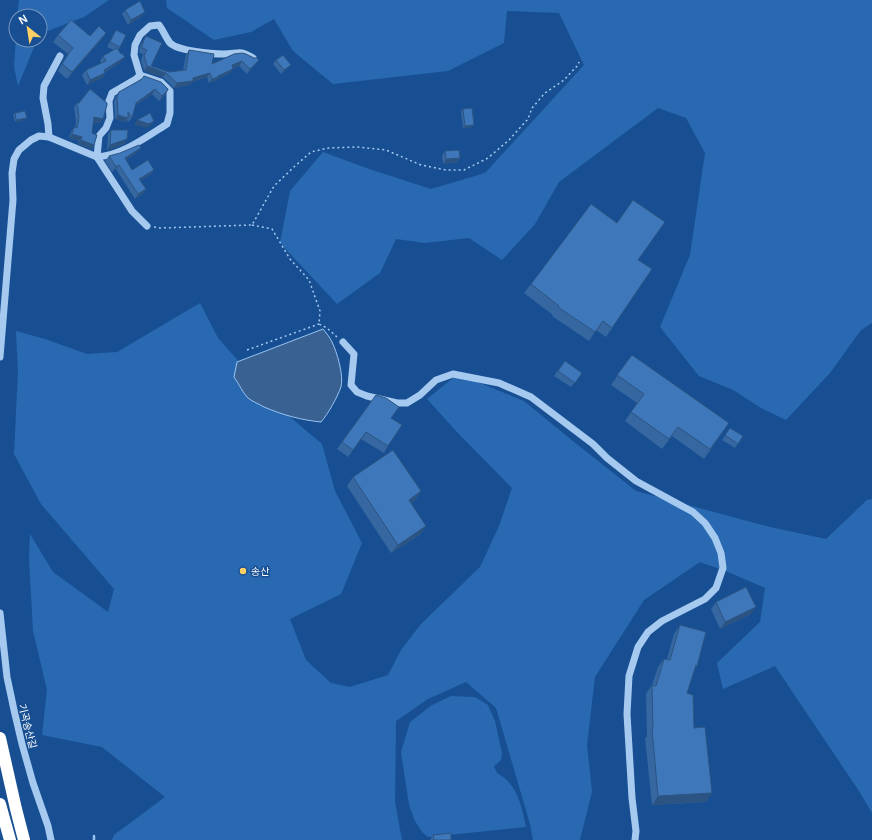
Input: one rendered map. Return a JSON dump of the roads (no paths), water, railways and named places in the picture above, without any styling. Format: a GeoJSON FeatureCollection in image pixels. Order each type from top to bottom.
{"type":"FeatureCollection","features":[{"type":"Feature","properties":{"kind":"highway"},"geometry":{"type":"LineString","coordinates":[[0,738],[24,840]]}},
{"type":"Feature","properties":{"kind":"highway"},"geometry":{"type":"LineString","coordinates":[[0,804],[10,840]]}},
{"type":"Feature","properties":{"kind":"street"},"geometry":{"type":"LineString","coordinates":[[140,75],[134,55],[135,45],[140,35],[150,26],[159,25],[171,43],[177,48],[202,53],[225,54],[239,52],[246,53],[253,58]]}},
{"type":"Feature","properties":{"kind":"street"},"geometry":{"type":"LineString","coordinates":[[49,137],[43,98],[44,86],[60,56]]}},
{"type":"Feature","properties":{"kind":"street"},"geometry":{"type":"LineString","coordinates":[[0,356],[13,200],[12,173],[14,159],[19,150],[31,140],[39,136],[49,137],[97,157],[106,157],[119,152],[167,124],[170,113],[170,91],[161,82],[140,75]]}},
{"type":"Feature","properties":{"kind":"street"},"geometry":{"type":"LineString","coordinates":[[140,75],[136,79],[112,92],[109,101],[110,118],[106,128],[100,136],[97,157],[132,210],[147,226]]}},
{"type":"Feature","properties":{"kind":"street"},"geometry":{"type":"LineString","coordinates":[[343,342],[354,354],[351,385],[357,392],[367,396],[397,403],[408,403],[420,395],[436,380],[453,374],[499,383],[531,397],[593,444],[607,458],[636,481],[693,512],[705,523],[715,538],[721,553],[723,568],[716,588],[705,599],[662,621],[648,632],[638,647],[629,676],[628,714],[632,798],[636,831],[635,840]]}},
{"type":"Feature","properties":{"kind":"street","name":"기곡송산길"},"geometry":{"type":"LineString","coordinates":[[0,613],[7,677],[14,710],[33,783],[48,826],[51,840]]}},
{"type":"Feature","properties":{"kind":"place","name":"송산"},"geometry":{"type":"Point","coordinates":[243,571]}}]}
